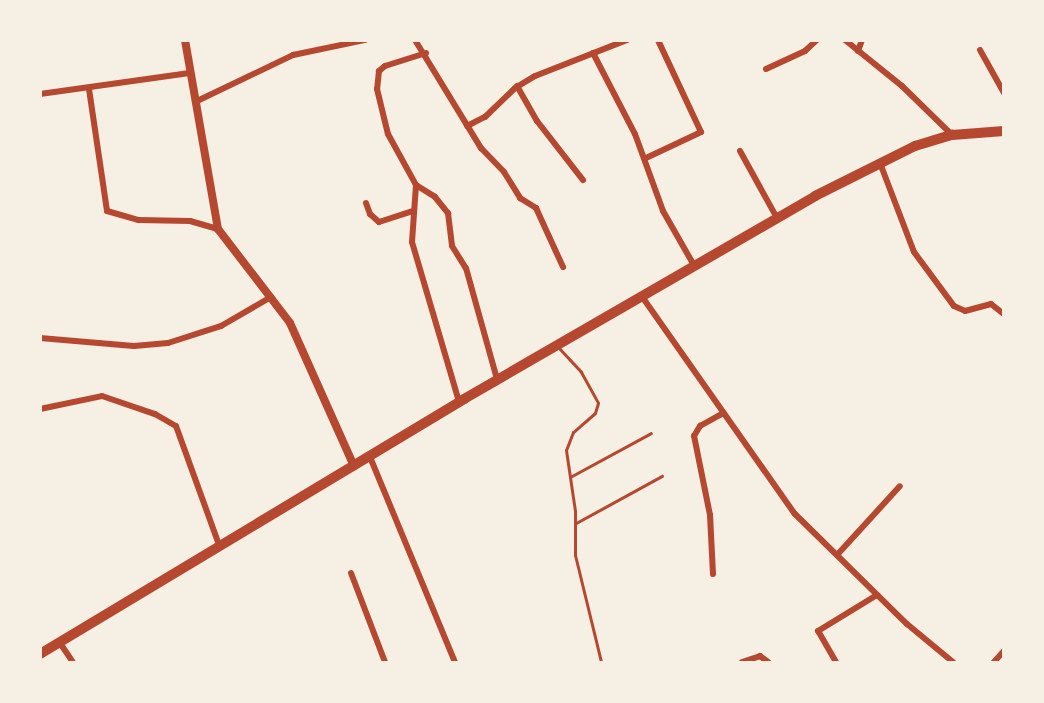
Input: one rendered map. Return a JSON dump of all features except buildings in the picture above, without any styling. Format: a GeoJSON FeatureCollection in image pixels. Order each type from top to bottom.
{"type":"FeatureCollection","features":[{"type":"Feature","properties":{"kind":"highway"},"geometry":{"type":"LineString","coordinates":[[40,654],[459,402],[643,298],[777,218],[915,146],[952,135],[1004,130]]}},
{"type":"Feature","properties":{"kind":"street"},"geometry":{"type":"LineString","coordinates":[[185,40],[218,229],[290,323],[354,466]]}},
{"type":"Feature","properties":{"kind":"street"},"geometry":{"type":"LineString","coordinates":[[325,40],[328,49]]}},
{"type":"Feature","properties":{"kind":"street"},"geometry":{"type":"LineString","coordinates":[[194,102],[283,59],[365,40]]}},
{"type":"Feature","properties":{"kind":"street"},"geometry":{"type":"LineString","coordinates":[[415,40],[426,53],[467,126],[515,192],[536,208],[563,267]]}},
{"type":"Feature","properties":{"kind":"street"},"geometry":{"type":"LineString","coordinates":[[467,126],[485,117],[517,87],[627,40]]}},
{"type":"Feature","properties":{"kind":"street"},"geometry":{"type":"LineString","coordinates":[[646,158],[701,132],[658,40]]}},
{"type":"Feature","properties":{"kind":"street"},"geometry":{"type":"LineString","coordinates":[[766,69],[805,51],[817,40]]}},
{"type":"Feature","properties":{"kind":"street"},"geometry":{"type":"LineString","coordinates":[[845,40],[902,86],[952,135]]}},
{"type":"Feature","properties":{"kind":"street"},"geometry":{"type":"LineString","coordinates":[[858,51],[862,40]]}},
{"type":"Feature","properties":{"kind":"street"},"geometry":{"type":"LineString","coordinates":[[980,50],[1004,93]]}},
{"type":"Feature","properties":{"kind":"street"},"geometry":{"type":"LineString","coordinates":[[426,53],[385,66],[376,79],[388,134],[416,185],[435,196],[448,213],[452,246],[466,268],[498,379]]}},
{"type":"Feature","properties":{"kind":"street"},"geometry":{"type":"LineString","coordinates":[[593,53],[646,158],[663,211],[695,267]]}},
{"type":"Feature","properties":{"kind":"street"},"geometry":{"type":"LineString","coordinates":[[40,94],[190,73]]}},
{"type":"Feature","properties":{"kind":"street"},"geometry":{"type":"LineString","coordinates":[[517,87],[537,121],[584,180]]}},
{"type":"Feature","properties":{"kind":"street"},"geometry":{"type":"LineString","coordinates":[[88,89],[107,211],[139,220],[190,221],[218,229]]}},
{"type":"Feature","properties":{"kind":"street"},"geometry":{"type":"LineString","coordinates":[[740,151],[777,218]]}},
{"type":"Feature","properties":{"kind":"street"},"geometry":{"type":"LineString","coordinates":[[880,163],[914,252],[954,306],[965,311],[991,304],[1004,314]]}},
{"type":"Feature","properties":{"kind":"street"},"geometry":{"type":"LineString","coordinates":[[416,185],[412,242],[459,402]]}},
{"type":"Feature","properties":{"kind":"street"},"geometry":{"type":"LineString","coordinates":[[366,203],[370,214],[379,222],[413,212]]}},
{"type":"Feature","properties":{"kind":"street"},"geometry":{"type":"LineString","coordinates":[[40,338],[134,346],[168,343],[221,326],[271,297]]}},
{"type":"Feature","properties":{"kind":"street"},"geometry":{"type":"LineString","coordinates":[[643,298],[795,514],[877,595],[953,663]]}},
{"type":"Feature","properties":{"kind":"street"},"geometry":{"type":"LineString","coordinates":[[40,409],[102,396],[155,414],[176,426],[219,545]]}},
{"type":"Feature","properties":{"kind":"street"},"geometry":{"type":"LineString","coordinates":[[713,574],[710,515],[694,436],[700,426],[723,413]]}},
{"type":"Feature","properties":{"kind":"street"},"geometry":{"type":"LineString","coordinates":[[370,457],[455,663]]}},
{"type":"Feature","properties":{"kind":"street"},"geometry":{"type":"LineString","coordinates":[[837,555],[900,486]]}},
{"type":"Feature","properties":{"kind":"street"},"geometry":{"type":"LineString","coordinates":[[351,573],[385,663]]}},
{"type":"Feature","properties":{"kind":"street"},"geometry":{"type":"LineString","coordinates":[[836,663],[818,631],[877,595]]}},
{"type":"Feature","properties":{"kind":"street"},"geometry":{"type":"LineString","coordinates":[[60,643],[74,663]]}},
{"type":"Feature","properties":{"kind":"street"},"geometry":{"type":"LineString","coordinates":[[994,663],[1004,651]]}},
{"type":"Feature","properties":{"kind":"street"},"geometry":{"type":"LineString","coordinates":[[742,663],[754,656],[768,663]]}},
{"type":"Feature","properties":{"kind":"lane"},"geometry":{"type":"LineString","coordinates":[[557,346],[581,372],[598,403],[595,413],[568,440],[576,523],[575,555],[601,663]]}},
{"type":"Feature","properties":{"kind":"lane"},"geometry":{"type":"LineString","coordinates":[[570,477],[651,433]]}},
{"type":"Feature","properties":{"kind":"lane"},"geometry":{"type":"LineString","coordinates":[[576,523],[663,476]]}}]}
